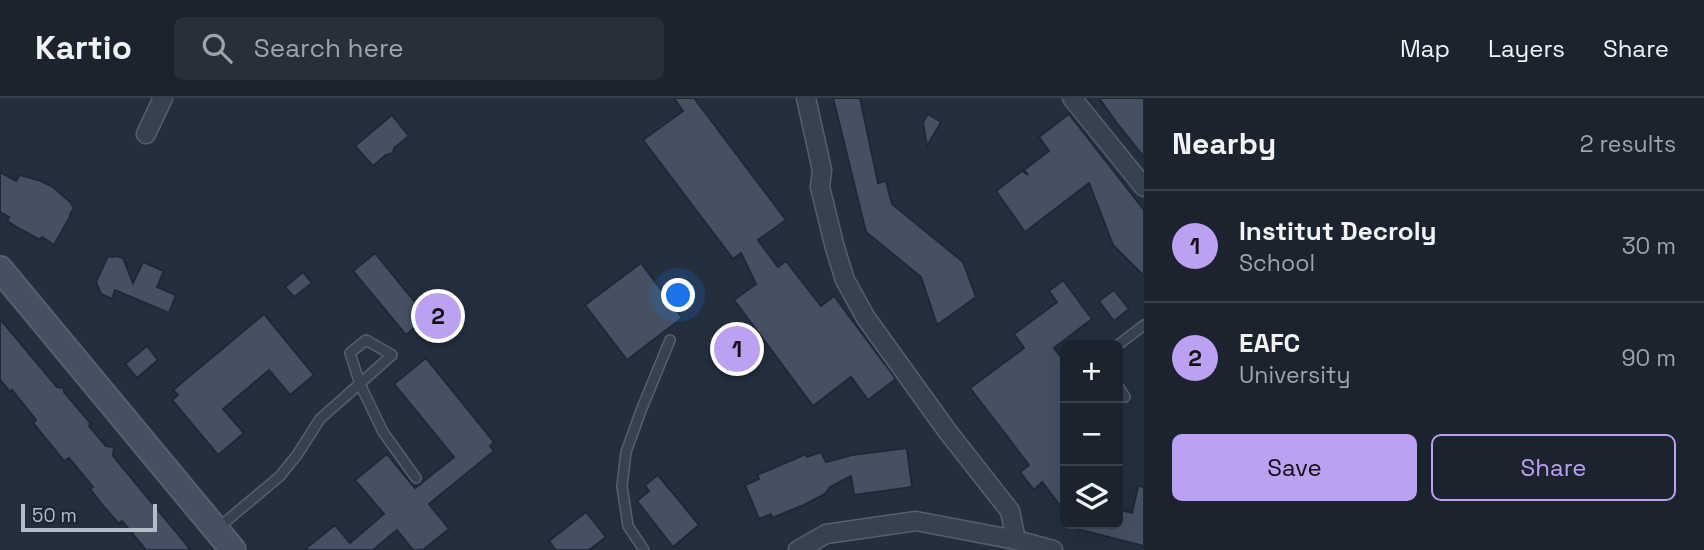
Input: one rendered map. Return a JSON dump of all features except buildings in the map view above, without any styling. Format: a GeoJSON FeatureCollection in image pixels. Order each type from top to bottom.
{"type":"FeatureCollection","features":[{"type":"Feature","properties":{"kind":"street"},"geometry":{"type":"LineString","coordinates":[[146,134],[163,98]]}},
{"type":"Feature","properties":{"kind":"street"},"geometry":{"type":"LineString","coordinates":[[806,98],[822,170],[820,187],[845,280],[866,318],[948,432],[1010,511],[1016,540]]}},
{"type":"Feature","properties":{"kind":"street"},"geometry":{"type":"LineString","coordinates":[[1072,98],[1144,187]]}},
{"type":"Feature","properties":{"kind":"street"},"geometry":{"type":"LineString","coordinates":[[0,269],[233,550]]}},
{"type":"Feature","properties":{"kind":"street"},"geometry":{"type":"LineString","coordinates":[[798,550],[826,534],[916,521],[1016,540],[1053,550]]}},
{"type":"Feature","properties":{"kind":"lane"},"geometry":{"type":"LineString","coordinates":[[1123,341],[1144,325]]}},
{"type":"Feature","properties":{"kind":"lane"},"geometry":{"type":"LineString","coordinates":[[216,530],[280,476],[320,419],[360,384],[392,355],[366,340],[351,352],[360,384],[383,432],[416,478]]}},
{"type":"Feature","properties":{"kind":"lane"},"geometry":{"type":"LineString","coordinates":[[644,550],[628,526],[622,486],[626,452],[670,340]]}},
{"type":"Feature","properties":{"kind":"place","name":"EAFC"},"geometry":{"type":"Point","coordinates":[438,316]}},
{"type":"Feature","properties":{"kind":"place","name":"Institut Decroly"},"geometry":{"type":"Point","coordinates":[737,349]}}]}
